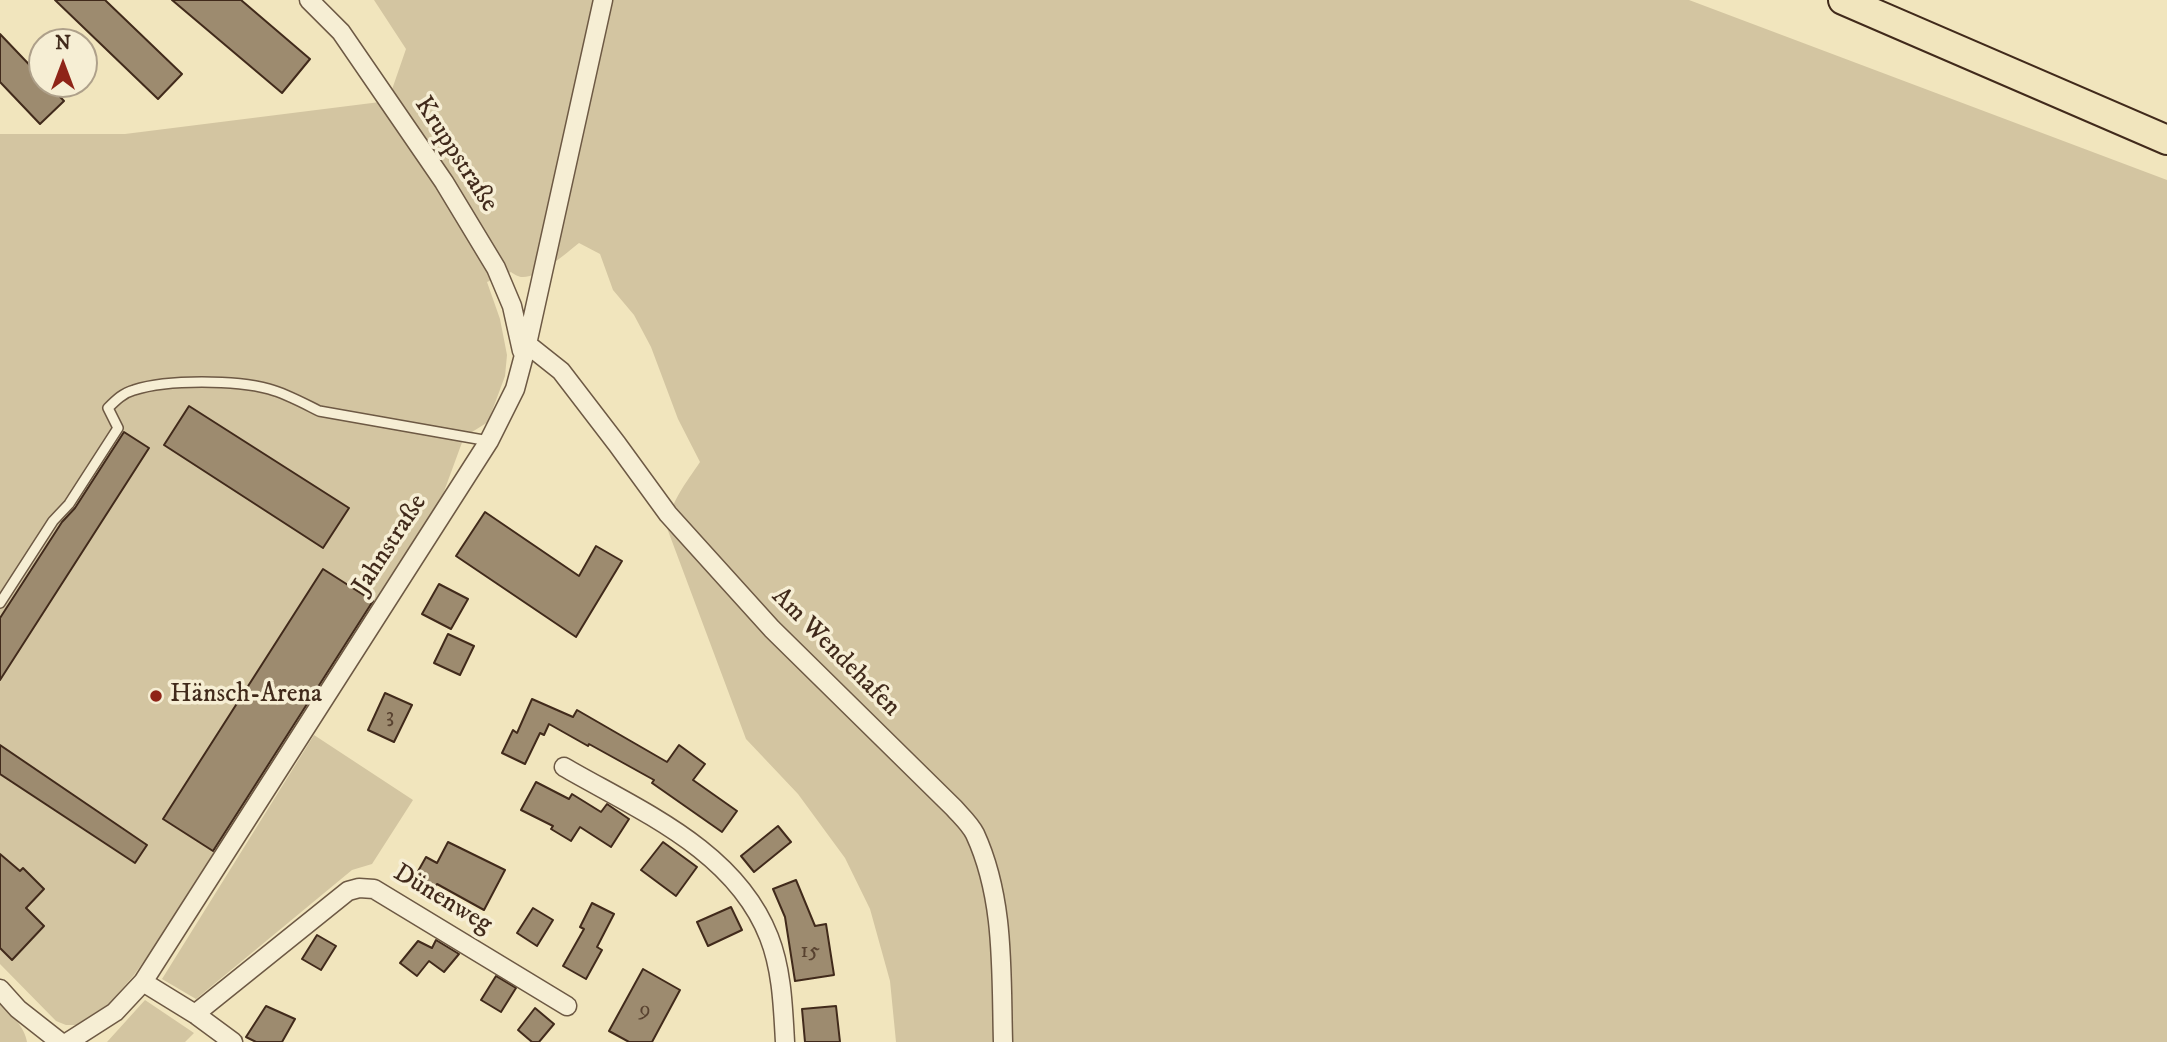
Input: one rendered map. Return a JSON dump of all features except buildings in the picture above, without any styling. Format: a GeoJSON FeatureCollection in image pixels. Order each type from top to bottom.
{"type":"FeatureCollection","features":[{"type":"Feature","properties":{"kind":"main road"},"geometry":{"type":"LineString","coordinates":[[1843,0],[2167,140]]}},
{"type":"Feature","properties":{"kind":"street","name":"Kruppstraße"},"geometry":{"type":"LineString","coordinates":[[309,0],[341,32],[444,181],[496,268],[512,306],[525,351]]}},
{"type":"Feature","properties":{"kind":"street","name":"Jahnstraße"},"geometry":{"type":"LineString","coordinates":[[68,1042],[115,1012],[143,982],[489,440],[515,388],[525,351],[603,0]]}},
{"type":"Feature","properties":{"kind":"street","name":"Am Wendehafen"},"geometry":{"type":"LineString","coordinates":[[525,351],[561,371],[668,514],[763,619],[974,831],[989,875],[999,926],[1003,1042]]}},
{"type":"Feature","properties":{"kind":"street"},"geometry":{"type":"LineString","coordinates":[[564,767],[686,837],[729,874],[750,902],[769,937],[780,978],[785,1042]]}},
{"type":"Feature","properties":{"kind":"street","name":"Dünenweg"},"geometry":{"type":"LineString","coordinates":[[195,1014],[348,891],[359,888],[374,889],[566,1006]]}},
{"type":"Feature","properties":{"kind":"street"},"geometry":{"type":"LineString","coordinates":[[143,982],[195,1014],[233,1042]]}},
{"type":"Feature","properties":{"kind":"street"},"geometry":{"type":"LineString","coordinates":[[0,989],[18,1009],[60,1042]]}},
{"type":"Feature","properties":{"kind":"lane"},"geometry":{"type":"LineString","coordinates":[[0,603],[118,428],[108,408],[120,396],[135,390],[173,384],[233,383],[268,389],[319,411],[489,440]]}},
{"type":"Feature","properties":{"kind":"shaded area"},"geometry":{"type":"Polygon","coordinates":[[[374,0],[1689,0],[2167,180],[2167,1042],[896,1042],[890,981],[870,909],[845,858],[798,794],[746,739],[667,528],[675,501],[700,462],[678,419],[651,347],[634,315],[613,290],[600,254],[579,243],[552,264],[528,277],[511,272],[487,282],[500,319],[507,355],[505,376],[488,422],[464,437],[442,497],[415,544],[184,905],[134,975],[109,1004],[76,1025],[56,1021],[0,964],[0,134],[125,134],[388,101],[406,49],[374,0]]]}},
{"type":"Feature","properties":{"kind":"shaded area"},"geometry":{"type":"Polygon","coordinates":[[[314,735],[413,800],[372,864],[352,870],[196,999],[162,979],[314,735]]]}},
{"type":"Feature","properties":{"kind":"shaded area"},"geometry":{"type":"Polygon","coordinates":[[[145,1000],[194,1033],[185,1042],[107,1042],[145,1000]]]}},
{"type":"Feature","properties":{"kind":"shaded area"},"geometry":{"type":"Polygon","coordinates":[[[0,1002],[20,1026],[27,1042],[0,1042],[0,1002]]]}},
{"type":"Feature","properties":{"kind":"place","name":"Hänsch-Arena"},"geometry":{"type":"Point","coordinates":[156,696]}}]}
